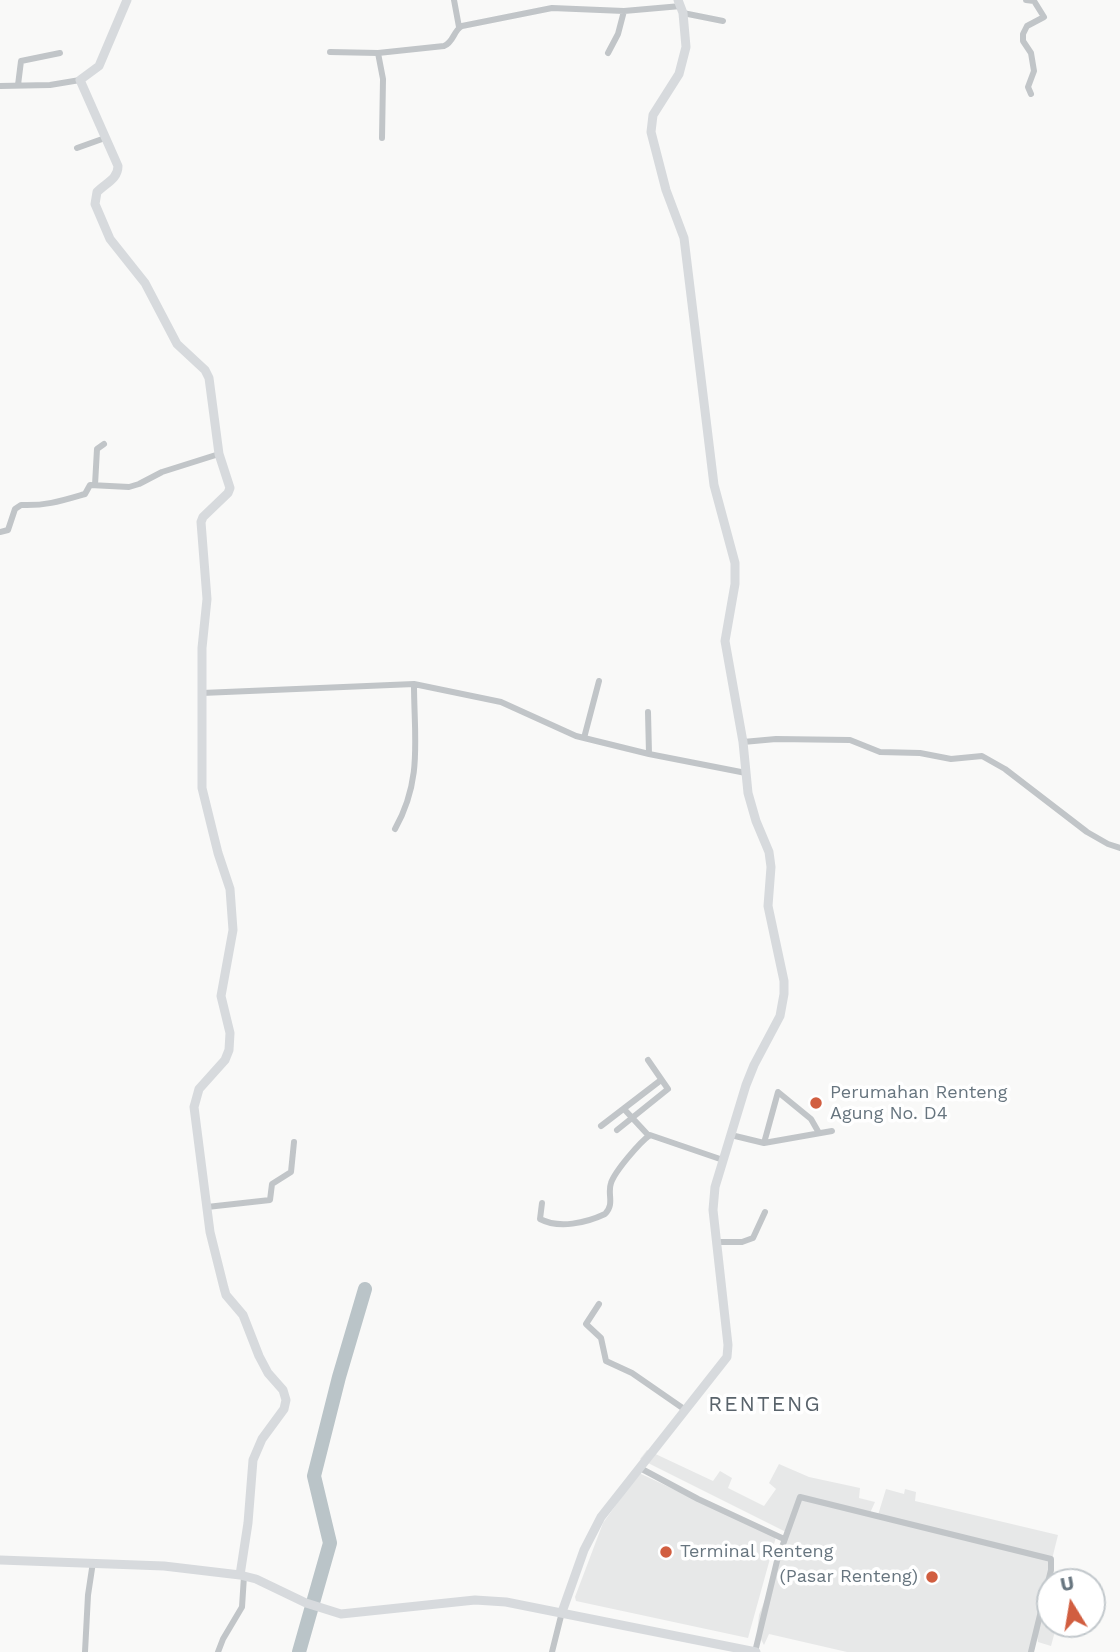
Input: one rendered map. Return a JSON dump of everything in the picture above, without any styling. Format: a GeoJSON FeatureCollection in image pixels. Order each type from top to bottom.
{"type":"FeatureCollection","features":[{"type":"Feature","properties":{"kind":"street"},"geometry":{"type":"LineString","coordinates":[[0,86],[50,85],[80,80],[99,66],[127,0]]}},
{"type":"Feature","properties":{"kind":"street"},"geometry":{"type":"LineString","coordinates":[[330,52],[378,53],[444,46],[452,40],[459,27],[454,0]]}},
{"type":"Feature","properties":{"kind":"street"},"geometry":{"type":"LineString","coordinates":[[1026,0],[1034,1],[1044,16],[1027,26],[1023,34],[1023,41],[1031,53],[1034,71],[1028,87],[1031,94]]}},
{"type":"Feature","properties":{"kind":"street"},"geometry":{"type":"LineString","coordinates":[[459,27],[552,8],[624,12],[681,6],[723,21]]}},
{"type":"Feature","properties":{"kind":"street"},"geometry":{"type":"LineString","coordinates":[[552,1652],[562,1612],[584,1550],[601,1517],[728,1354],[714,1198],[723,1160],[754,1065],[780,1016],[784,994],[781,964],[768,906],[771,867],[769,852],[751,804],[725,640],[735,584],[735,563],[714,485],[684,238],[666,190],[651,132],[653,115],[679,74],[683,61],[686,47],[681,6]]}},
{"type":"Feature","properties":{"kind":"street"},"geometry":{"type":"LineString","coordinates":[[608,53],[618,34],[624,12]]}},
{"type":"Feature","properties":{"kind":"street"},"geometry":{"type":"LineString","coordinates":[[18,85],[21,61],[60,53]]}},
{"type":"Feature","properties":{"kind":"street"},"geometry":{"type":"LineString","coordinates":[[378,53],[383,79],[382,138]]}},
{"type":"Feature","properties":{"kind":"street"},"geometry":{"type":"LineString","coordinates":[[80,80],[116,158],[118,169],[113,178],[95,194],[99,215],[110,239],[145,283],[177,344],[207,373],[219,454],[230,489],[203,517],[201,524],[207,599],[202,648],[202,788],[230,889],[233,930],[221,996],[222,1008],[230,1027],[229,1050],[225,1060],[200,1089],[194,1107],[210,1232],[226,1294],[243,1314],[259,1356],[286,1398],[284,1409],[262,1439],[254,1460],[242,1575],[242,1607],[218,1652]]}},
{"type":"Feature","properties":{"kind":"street"},"geometry":{"type":"LineString","coordinates":[[77,148],[105,138]]}},
{"type":"Feature","properties":{"kind":"street"},"geometry":{"type":"LineString","coordinates":[[95,485],[95,458],[97,449],[104,444]]}},
{"type":"Feature","properties":{"kind":"street"},"geometry":{"type":"LineString","coordinates":[[0,532],[8,530],[17,506],[44,506],[85,494],[89,485],[129,487],[162,471],[219,454]]}},
{"type":"Feature","properties":{"kind":"street"},"geometry":{"type":"LineString","coordinates":[[584,738],[599,681]]}},
{"type":"Feature","properties":{"kind":"street"},"geometry":{"type":"LineString","coordinates":[[202,692],[414,684],[501,702],[557,729],[584,738],[746,773]]}},
{"type":"Feature","properties":{"kind":"street"},"geometry":{"type":"LineString","coordinates":[[395,829],[407,805],[416,765],[414,684]]}},
{"type":"Feature","properties":{"kind":"street"},"geometry":{"type":"LineString","coordinates":[[648,712],[649,754]]}},
{"type":"Feature","properties":{"kind":"street"},"geometry":{"type":"LineString","coordinates":[[743,742],[776,738],[850,740],[874,750],[888,752],[920,752],[951,759],[982,756],[1005,769],[1087,832],[1120,848]]}},
{"type":"Feature","properties":{"kind":"street"},"geometry":{"type":"LineString","coordinates":[[617,1130],[668,1089],[648,1060]]}},
{"type":"Feature","properties":{"kind":"street"},"geometry":{"type":"LineString","coordinates":[[601,1126],[661,1080]]}},
{"type":"Feature","properties":{"kind":"street"},"geometry":{"type":"LineString","coordinates":[[764,1143],[778,1093],[811,1119],[819,1133]]}},
{"type":"Feature","properties":{"kind":"street"},"geometry":{"type":"LineString","coordinates":[[624,1109],[649,1136],[723,1160]]}},
{"type":"Feature","properties":{"kind":"street"},"geometry":{"type":"LineString","coordinates":[[731,1135],[764,1143],[832,1131]]}},
{"type":"Feature","properties":{"kind":"street"},"geometry":{"type":"LineString","coordinates":[[542,1203],[540,1219],[556,1225],[588,1220],[605,1214],[610,1210],[612,1202],[610,1187],[613,1180],[649,1136]]}},
{"type":"Feature","properties":{"kind":"street"},"geometry":{"type":"LineString","coordinates":[[208,1207],[270,1200],[272,1184],[291,1172],[294,1142]]}},
{"type":"Feature","properties":{"kind":"street"},"geometry":{"type":"LineString","coordinates":[[716,1242],[741,1242],[753,1238],[765,1212]]}},
{"type":"Feature","properties":{"kind":"street"},"geometry":{"type":"LineString","coordinates":[[599,1304],[586,1324],[601,1338],[606,1361],[632,1373],[684,1409]]}},
{"type":"Feature","properties":{"kind":"street"},"geometry":{"type":"LineString","coordinates":[[640,1468],[698,1499],[784,1539]]}},
{"type":"Feature","properties":{"kind":"street"},"geometry":{"type":"LineString","coordinates":[[0,1560],[164,1566],[242,1575],[335,1613],[361,1613],[475,1600],[506,1602],[755,1652],[766,1597],[784,1539],[801,1497],[1050,1559],[1053,1562],[1031,1652]]}},
{"type":"Feature","properties":{"kind":"street"},"geometry":{"type":"LineString","coordinates":[[85,1652],[93,1562]]}},
{"type":"Feature","properties":{"kind":"shaded area"},"geometry":{"type":"Polygon","coordinates":[[[647,1450],[713,1481],[720,1471],[732,1478],[728,1488],[764,1506],[776,1489],[769,1483],[779,1464],[809,1477],[860,1488],[859,1498],[875,1502],[870,1513],[878,1515],[886,1489],[904,1494],[905,1489],[916,1492],[915,1501],[1058,1535],[1050,1568],[1036,1568],[1036,1624],[1029,1652],[847,1652],[769,1634],[764,1645],[757,1632],[759,1615],[786,1532],[640,1459],[647,1450]]]}},
{"type":"Feature","properties":{"kind":"shaded area"},"geometry":{"type":"Polygon","coordinates":[[[639,1473],[776,1537],[748,1638],[576,1601],[575,1597],[603,1523],[639,1473]]]}},
{"type":"Feature","properties":{"kind":"shaded area"},"geometry":{"type":"Polygon","coordinates":[[[1037,1638],[1053,1638],[1051,1646],[1038,1642],[1037,1638]]]}},
{"type":"Feature","properties":{"kind":"waterway"},"geometry":{"type":"LineString","coordinates":[[299,1652],[330,1543],[314,1476],[365,1289]]}},
{"type":"Feature","properties":{"kind":"place","name":"Perumahan Renteng Agung No. D4"},"geometry":{"type":"Point","coordinates":[816,1103]}},
{"type":"Feature","properties":{"kind":"place","name":"Terminal Renteng"},"geometry":{"type":"Point","coordinates":[666,1552]}},
{"type":"Feature","properties":{"kind":"place","name":"(Pasar Renteng)"},"geometry":{"type":"Point","coordinates":[932,1577]}},
{"type":"Feature","properties":{"kind":"district","name":"RENTENG"},"geometry":{"type":"Point","coordinates":[765,1405]}}]}
